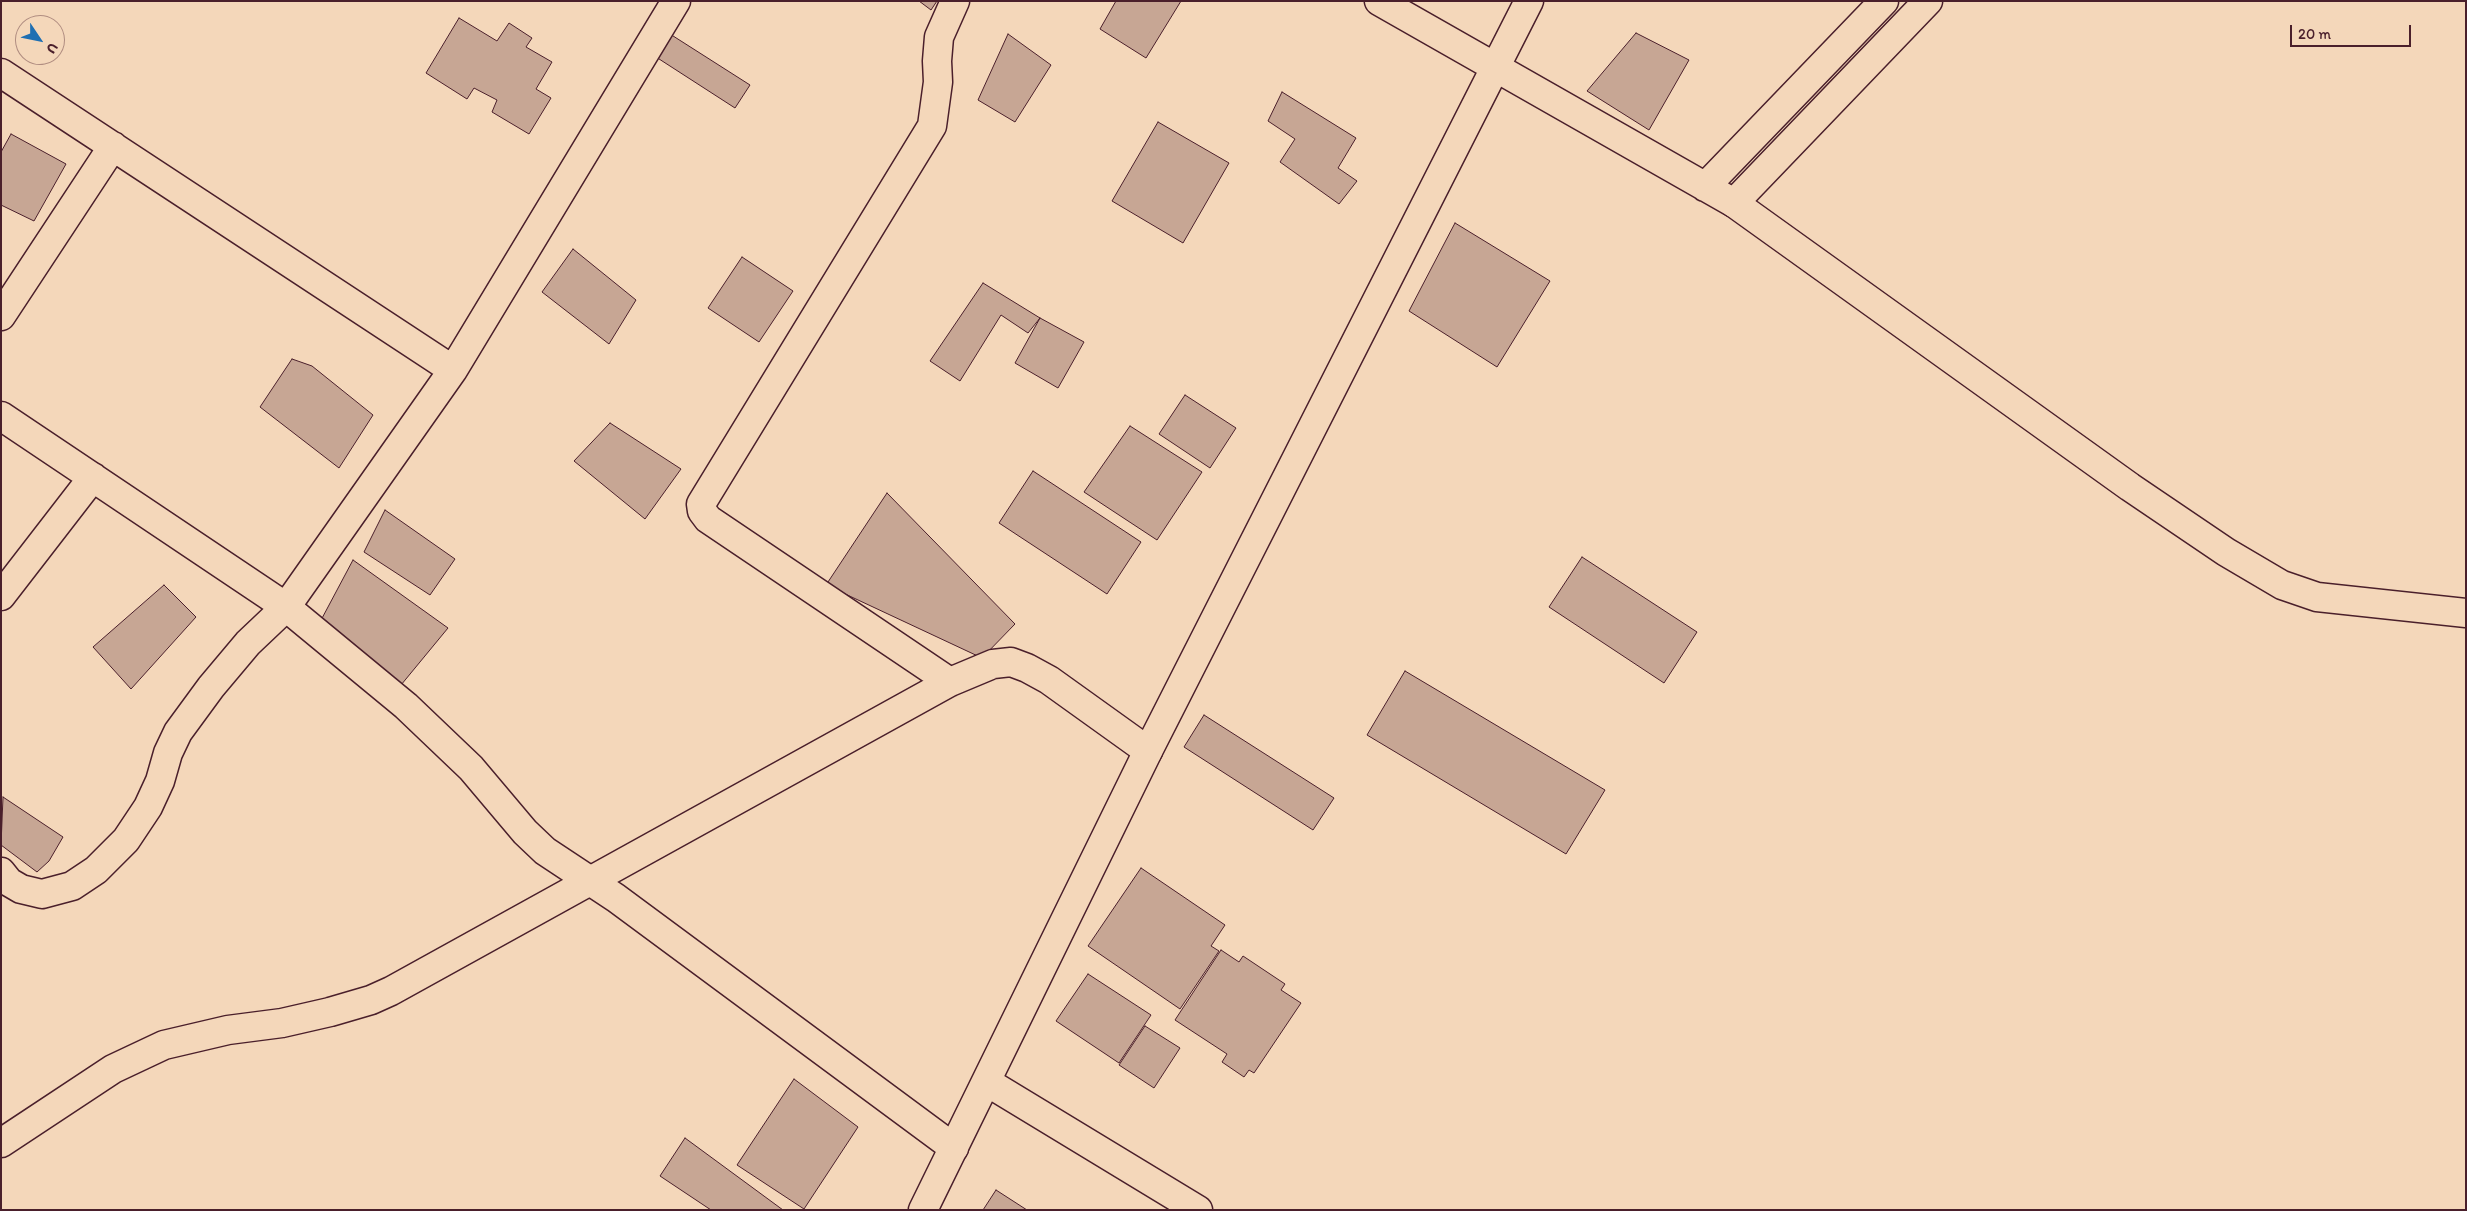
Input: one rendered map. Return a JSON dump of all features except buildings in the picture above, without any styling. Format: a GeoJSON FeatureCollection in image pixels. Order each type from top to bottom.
{"type":"FeatureCollection","features":[{"type":"Feature","properties":{"kind":"street"},"geometry":{"type":"LineString","coordinates":[[4,884],[42,894],[72,886],[96,870],[126,840],[148,808],[160,781],[168,753],[183,724],[248,643],[286,607],[453,370],[676,1]]}},
{"type":"Feature","properties":{"kind":"street"},"geometry":{"type":"LineString","coordinates":[[950,682],[708,519],[702,511],[702,504],[932,126],[936,102],[939,36],[955,1]]}},
{"type":"Feature","properties":{"kind":"street"},"geometry":{"type":"LineString","coordinates":[[1379,1],[1734,203],[2130,487],[2226,552],[2282,585],[2318,597],[2466,613]]}},
{"type":"Feature","properties":{"kind":"street"},"geometry":{"type":"LineString","coordinates":[[923,1210],[1148,751],[1330,398],[1494,67],[1529,1]]}},
{"type":"Feature","properties":{"kind":"street"},"geometry":{"type":"LineString","coordinates":[[1705,187],[1884,1]]}},
{"type":"Feature","properties":{"kind":"street"},"geometry":{"type":"LineString","coordinates":[[1734,203],[1928,1]]}},
{"type":"Feature","properties":{"kind":"street"},"geometry":{"type":"LineString","coordinates":[[1,73],[453,370]]}},
{"type":"Feature","properties":{"kind":"street"},"geometry":{"type":"LineString","coordinates":[[1,316],[113,146]]}},
{"type":"Feature","properties":{"kind":"street"},"geometry":{"type":"LineString","coordinates":[[1,416],[286,607],[399,699],[471,768],[525,832],[545,851],[616,898],[954,1148]]}},
{"type":"Feature","properties":{"kind":"street"},"geometry":{"type":"LineString","coordinates":[[1,596],[93,477]]}},
{"type":"Feature","properties":{"kind":"street"},"geometry":{"type":"LineString","coordinates":[[1,1144],[113,1069],[164,1045],[228,1030],[282,1023],[371,1000],[590,882],[657,842],[950,682],[993,664],[1011,662],[1050,680],[1148,751]]}},
{"type":"Feature","properties":{"kind":"street"},"geometry":{"type":"LineString","coordinates":[[986,1082],[1198,1210]]}}]}
